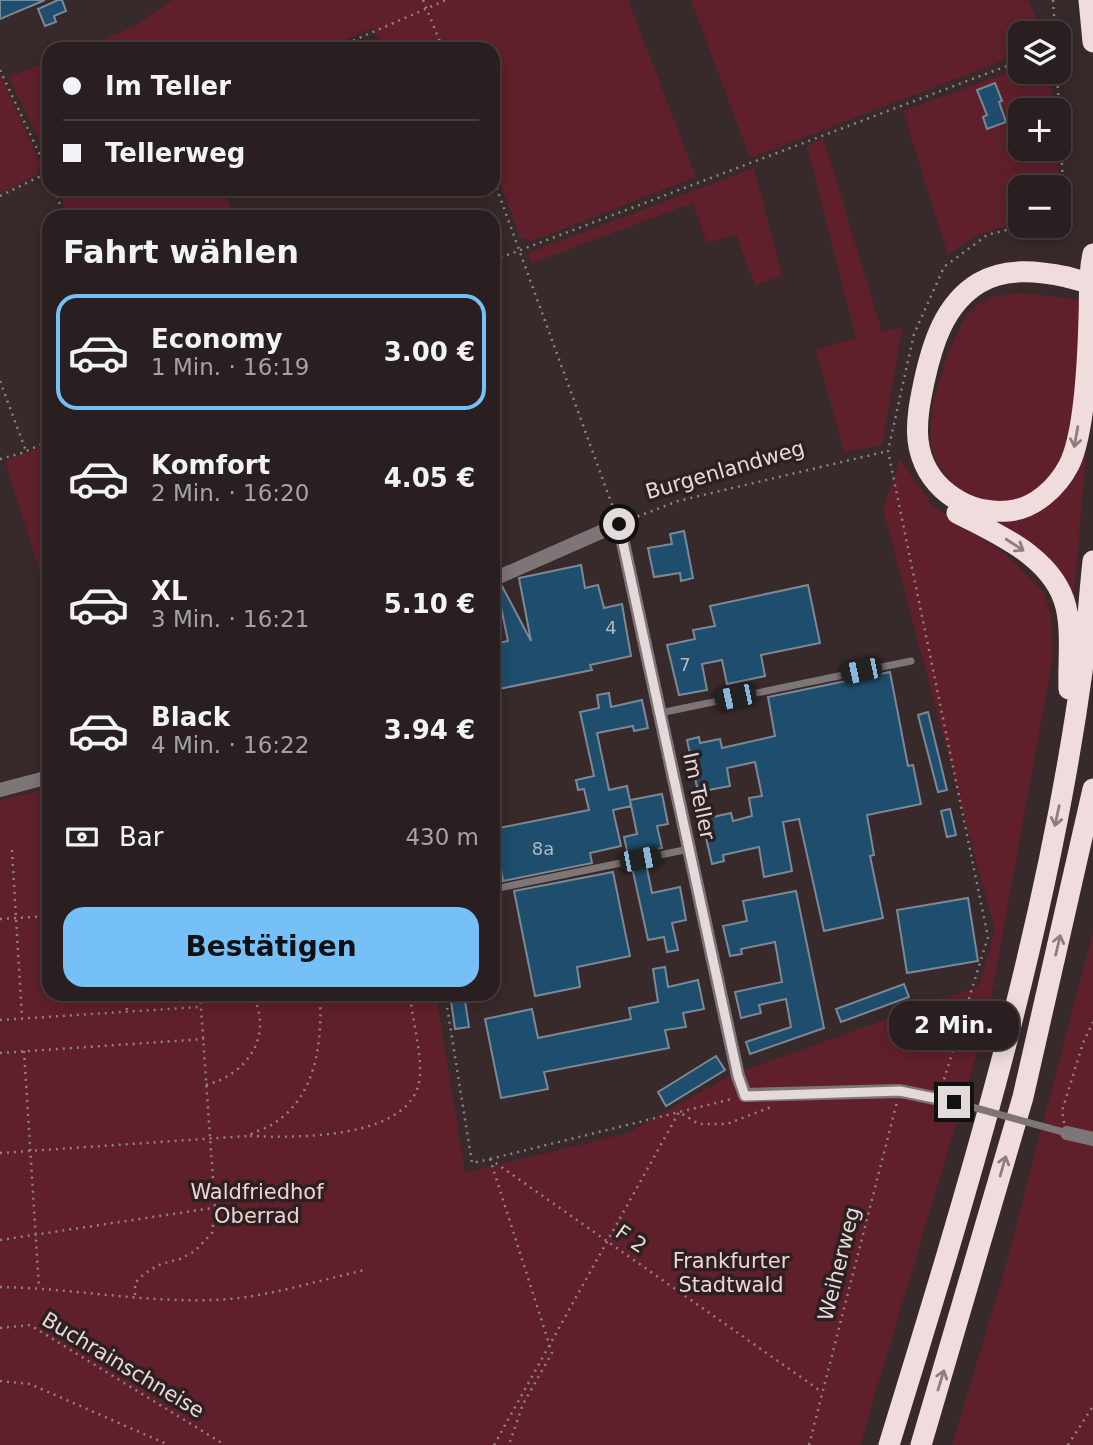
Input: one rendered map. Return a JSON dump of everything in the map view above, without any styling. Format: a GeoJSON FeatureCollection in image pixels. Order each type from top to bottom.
{"type":"FeatureCollection","features":[{"type":"Feature","properties":{"kind":"highway"},"geometry":{"type":"LineString","coordinates":[[1089,0],[1093,42]]}},
{"type":"Feature","properties":{"kind":"highway"},"geometry":{"type":"LineString","coordinates":[[1093,254],[1085,377],[1077,438],[1069,464],[1056,485],[1022,508],[986,512],[962,504],[944,491],[928,472],[917,438],[919,405],[927,366],[942,325],[955,303],[988,278],[1029,272],[1067,272],[1093,275]]}},
{"type":"Feature","properties":{"kind":"highway"},"geometry":{"type":"LineString","coordinates":[[1069,748],[1069,638],[1062,596],[1048,573],[1025,552],[941,503],[930,493],[915,464],[910,435],[911,404],[927,338],[951,295],[980,274],[1006,265],[1037,263],[1067,272],[1093,284]]}},
{"type":"Feature","properties":{"kind":"highway"},"geometry":{"type":"LineString","coordinates":[[889,1445],[993,1091],[1025,968],[1069,748],[1082,670],[1093,561]]}},
{"type":"Feature","properties":{"kind":"highway"},"geometry":{"type":"LineString","coordinates":[[921,1445],[1023,1097],[1092,796]]}},
{"type":"Feature","properties":{"kind":"street"},"geometry":{"type":"LineString","coordinates":[[500,576],[619,524]]}},
{"type":"Feature","properties":{"kind":"street","name":"Im Teller"},"geometry":{"type":"LineString","coordinates":[[619,524],[738,1076],[745,1096]]}},
{"type":"Feature","properties":{"kind":"street"},"geometry":{"type":"LineString","coordinates":[[0,790],[42,779]]}},
{"type":"Feature","properties":{"kind":"street"},"geometry":{"type":"LineString","coordinates":[[745,1096],[900,1091],[954,1102]]}},
{"type":"Feature","properties":{"kind":"street"},"geometry":{"type":"LineString","coordinates":[[1067,1133],[1093,1139]]}},
{"type":"Feature","properties":{"kind":"lane"},"geometry":{"type":"LineString","coordinates":[[660,713],[911,660]]}},
{"type":"Feature","properties":{"kind":"lane"},"geometry":{"type":"LineString","coordinates":[[500,888],[689,849]]}},
{"type":"Feature","properties":{"kind":"lane"},"geometry":{"type":"LineString","coordinates":[[954,1102],[1067,1133]]}},
{"type":"Feature","properties":{"kind":"path"},"geometry":{"type":"LineString","coordinates":[[423,0],[440,42]]}},
{"type":"Feature","properties":{"kind":"path"},"geometry":{"type":"LineString","coordinates":[[350,42],[446,0]]}},
{"type":"Feature","properties":{"kind":"path"},"geometry":{"type":"LineString","coordinates":[[1052,0],[1054,21]]}},
{"type":"Feature","properties":{"kind":"path"},"geometry":{"type":"LineString","coordinates":[[500,257],[1008,66]]}},
{"type":"Feature","properties":{"kind":"path"},"geometry":{"type":"LineString","coordinates":[[0,70],[42,158]]}},
{"type":"Feature","properties":{"kind":"path"},"geometry":{"type":"LineString","coordinates":[[1058,84],[1063,175]]}},
{"type":"Feature","properties":{"kind":"path"},"geometry":{"type":"LineString","coordinates":[[0,196],[42,176]]}},
{"type":"Feature","properties":{"kind":"path"},"geometry":{"type":"LineString","coordinates":[[500,196],[619,524]]}},
{"type":"Feature","properties":{"kind":"path"},"geometry":{"type":"LineString","coordinates":[[0,381],[26,451]]}},
{"type":"Feature","properties":{"kind":"path"},"geometry":{"type":"LineString","coordinates":[[0,459],[42,444]]}},
{"type":"Feature","properties":{"kind":"path","name":"Burgenlandweg"},"geometry":{"type":"LineString","coordinates":[[619,524],[678,500],[888,451],[988,937],[938,1099]]}},
{"type":"Feature","properties":{"kind":"path"},"geometry":{"type":"LineString","coordinates":[[12,850],[22,1018]]}},
{"type":"Feature","properties":{"kind":"path"},"geometry":{"type":"LineString","coordinates":[[0,919],[42,916]]}},
{"type":"Feature","properties":{"kind":"path"},"geometry":{"type":"LineString","coordinates":[[126,1001],[127,1012]]}},
{"type":"Feature","properties":{"kind":"path"},"geometry":{"type":"LineString","coordinates":[[135,1296],[135,1283],[145,1273],[195,1251],[212,1233],[215,1208],[201,1001]]}},
{"type":"Feature","properties":{"kind":"path"},"geometry":{"type":"LineString","coordinates":[[206,1085],[221,1081],[239,1071],[254,1051],[260,1020],[254,1001]]}},
{"type":"Feature","properties":{"kind":"path"},"geometry":{"type":"LineString","coordinates":[[247,1136],[277,1121],[301,1097],[315,1066],[322,1032],[320,1001]]}},
{"type":"Feature","properties":{"kind":"path"},"geometry":{"type":"LineString","coordinates":[[0,1153],[247,1136],[296,1138],[362,1127],[395,1117],[417,1092],[420,1074],[411,1001]]}},
{"type":"Feature","properties":{"kind":"path","name":"F 2"},"geometry":{"type":"LineString","coordinates":[[445,1001],[472,1163],[490,1159],[822,1392]]}},
{"type":"Feature","properties":{"kind":"path"},"geometry":{"type":"LineString","coordinates":[[0,1020],[201,1007]]}},
{"type":"Feature","properties":{"kind":"path"},"geometry":{"type":"LineString","coordinates":[[1067,1133],[1062,1111],[1083,1043],[1093,1022]]}},
{"type":"Feature","properties":{"kind":"path"},"geometry":{"type":"LineString","coordinates":[[0,1053],[204,1039]]}},
{"type":"Feature","properties":{"kind":"path"},"geometry":{"type":"LineString","coordinates":[[24,1051],[39,1288]]}},
{"type":"Feature","properties":{"kind":"path","name":"Weiherweg"},"geometry":{"type":"LineString","coordinates":[[809,1445],[900,1091]]}},
{"type":"Feature","properties":{"kind":"path"},"geometry":{"type":"LineString","coordinates":[[679,1112],[699,1124],[727,1124],[768,1109],[788,1094]]}},
{"type":"Feature","properties":{"kind":"path"},"geometry":{"type":"LineString","coordinates":[[509,1445],[523,1404],[552,1353],[490,1159],[745,1096]]}},
{"type":"Feature","properties":{"kind":"path"},"geometry":{"type":"LineString","coordinates":[[494,1445],[679,1112]]}},
{"type":"Feature","properties":{"kind":"path"},"geometry":{"type":"LineString","coordinates":[[0,1240],[226,1206]]}},
{"type":"Feature","properties":{"kind":"path"},"geometry":{"type":"LineString","coordinates":[[0,1287],[230,1299],[365,1270]]}},
{"type":"Feature","properties":{"kind":"path","name":"Buchrainschneise"},"geometry":{"type":"LineString","coordinates":[[0,1328],[30,1325],[225,1445]]}},
{"type":"Feature","properties":{"kind":"path"},"geometry":{"type":"LineString","coordinates":[[0,1381],[30,1384],[169,1445]]}},
{"type":"Feature","properties":{"kind":"path"},"geometry":{"type":"LineString","coordinates":[[1068,1445],[1093,1406]]}},
{"type":"Feature","properties":{"kind":"green space"},"geometry":{"type":"Polygon","coordinates":[[[172,0],[628,0],[696,177],[532,241],[520,237],[500,184],[500,42],[379,42],[373,28],[340,42],[96,42],[135,26],[172,0]]]}},
{"type":"Feature","properties":{"kind":"green space"},"geometry":{"type":"Polygon","coordinates":[[[691,0],[1028,0],[1038,21],[1008,21],[1008,59],[750,158],[691,0]]]}},
{"type":"Feature","properties":{"kind":"green space"},"geometry":{"type":"Polygon","coordinates":[[[42,64],[42,146],[9,77],[42,64]]]}},
{"type":"Feature","properties":{"kind":"green space"},"geometry":{"type":"Polygon","coordinates":[[[1008,72],[1008,84],[1052,84],[1052,98],[1008,98],[1008,161],[1057,161],[1058,175],[1008,175],[1008,226],[975,236],[948,255],[903,111],[1008,72]]]}},
{"type":"Feature","properties":{"kind":"green space"},"geometry":{"type":"Polygon","coordinates":[[[0,74],[40,162],[37,175],[0,193],[0,74]]]}},
{"type":"Feature","properties":{"kind":"green space"},"geometry":{"type":"Polygon","coordinates":[[[823,137],[882,332],[902,328],[882,445],[844,452],[816,350],[856,338],[807,147],[823,137]]]}},
{"type":"Feature","properties":{"kind":"green space"},"geometry":{"type":"Polygon","coordinates":[[[754,168],[782,276],[755,285],[736,234],[707,243],[693,203],[532,263],[528,253],[754,168]]]}},
{"type":"Feature","properties":{"kind":"green space"},"geometry":{"type":"Polygon","coordinates":[[[60,196],[226,196],[232,210],[66,210],[60,196]]]}},
{"type":"Feature","properties":{"kind":"green space"},"geometry":{"type":"Polygon","coordinates":[[[1020,293],[1084,300],[1070,447],[1050,484],[1034,497],[989,505],[965,495],[952,485],[936,462],[930,441],[932,407],[947,355],[964,319],[978,304],[994,296],[1020,293]]]}},
{"type":"Feature","properties":{"kind":"green space"},"geometry":{"type":"Polygon","coordinates":[[[42,447],[42,579],[5,461],[42,447]]]}},
{"type":"Feature","properties":{"kind":"green space"},"geometry":{"type":"Polygon","coordinates":[[[1083,454],[1086,454],[1073,608],[991,522],[1024,517],[1049,504],[1068,483],[1083,454]]]}},
{"type":"Feature","properties":{"kind":"green space"},"geometry":{"type":"Polygon","coordinates":[[[900,459],[932,505],[1008,556],[1044,592],[1051,616],[1053,656],[987,1020],[860,1445],[0,1445],[0,800],[42,790],[42,1001],[437,1001],[465,1173],[628,1133],[731,1075],[979,986],[995,931],[883,509],[900,459]]]}},
{"type":"Feature","properties":{"kind":"green space"},"geometry":{"type":"Polygon","coordinates":[[[1093,932],[1093,1445],[952,1445],[1001,1283],[1093,932]]]}},
{"type":"Feature","properties":{"kind":"building"},"geometry":{"type":"Polygon","coordinates":[[[0,0],[45,0],[0,19],[0,0]]]}},
{"type":"Feature","properties":{"kind":"building"},"geometry":{"type":"Polygon","coordinates":[[[62,0],[66,11],[54,16],[56,22],[45,26],[38,9],[62,0]]]}},
{"type":"Feature","properties":{"kind":"building"},"geometry":{"type":"Polygon","coordinates":[[[995,83],[1006,122],[987,129],[983,117],[987,115],[977,90],[995,83]]]}},
{"type":"Feature","properties":{"kind":"building"},"geometry":{"type":"Polygon","coordinates":[[[684,531],[693,578],[681,581],[680,573],[654,577],[648,548],[672,544],[670,534],[684,531]]]}},
{"type":"Feature","properties":{"kind":"building"},"geometry":{"type":"Polygon","coordinates":[[[581,565],[585,588],[598,585],[604,608],[622,604],[631,656],[590,665],[592,670],[500,689],[500,643],[508,641],[500,602],[500,587],[502,586],[531,641],[519,578],[581,565]]]}},
{"type":"Feature","properties":{"kind":"building"},"geometry":{"type":"Polygon","coordinates":[[[808,585],[820,643],[761,655],[765,676],[727,684],[722,660],[702,664],[707,690],[679,695],[667,645],[695,639],[693,630],[715,626],[710,606],[808,585]]]}},
{"type":"Feature","properties":{"kind":"building"},"geometry":{"type":"Polygon","coordinates":[[[890,672],[908,766],[913,765],[921,804],[867,815],[874,855],[870,856],[883,918],[824,931],[799,819],[783,822],[792,871],[764,877],[759,847],[723,855],[724,861],[712,864],[705,833],[711,832],[708,818],[731,813],[733,821],[752,816],[749,798],[762,796],[755,762],[727,768],[730,786],[698,792],[687,740],[699,737],[700,743],[720,739],[722,748],[775,736],[768,697],[890,672]]]}},
{"type":"Feature","properties":{"kind":"building"},"geometry":{"type":"Polygon","coordinates":[[[609,693],[611,707],[642,700],[648,728],[634,731],[633,726],[597,733],[609,790],[627,786],[631,806],[613,810],[621,846],[590,853],[592,863],[503,881],[500,828],[589,810],[584,789],[578,790],[576,780],[594,776],[580,712],[599,708],[597,695],[609,693]]]}},
{"type":"Feature","properties":{"kind":"building"},"geometry":{"type":"Polygon","coordinates":[[[928,712],[947,790],[938,792],[918,715],[928,712]]]}},
{"type":"Feature","properties":{"kind":"building"},"geometry":{"type":"Polygon","coordinates":[[[662,794],[668,824],[657,826],[662,848],[628,855],[624,837],[637,834],[630,800],[662,794]]]}},
{"type":"Feature","properties":{"kind":"building"},"geometry":{"type":"Polygon","coordinates":[[[950,809],[956,835],[947,837],[941,811],[950,809]]]}},
{"type":"Feature","properties":{"kind":"building"},"geometry":{"type":"Polygon","coordinates":[[[646,864],[652,893],[680,887],[686,920],[672,923],[678,950],[667,952],[664,937],[648,940],[632,867],[646,864]]]}},
{"type":"Feature","properties":{"kind":"building"},"geometry":{"type":"Polygon","coordinates":[[[613,872],[630,956],[577,967],[580,987],[535,996],[514,891],[613,872]]]}},
{"type":"Feature","properties":{"kind":"building"},"geometry":{"type":"Polygon","coordinates":[[[796,891],[824,1028],[750,1054],[746,1042],[791,1027],[786,999],[759,1005],[761,1013],[741,1018],[735,992],[782,982],[775,942],[741,949],[742,954],[730,956],[723,926],[747,921],[743,901],[796,891]]]}},
{"type":"Feature","properties":{"kind":"building"},"geometry":{"type":"Polygon","coordinates":[[[968,898],[978,961],[907,973],[897,910],[968,898]]]}},
{"type":"Feature","properties":{"kind":"building"},"geometry":{"type":"Polygon","coordinates":[[[665,967],[668,987],[698,980],[704,1009],[683,1013],[686,1027],[665,1030],[669,1048],[544,1072],[548,1089],[501,1098],[485,1019],[532,1009],[538,1038],[631,1019],[629,1008],[658,1002],[653,969],[665,967]]]}},
{"type":"Feature","properties":{"kind":"building"},"geometry":{"type":"Polygon","coordinates":[[[904,984],[909,997],[841,1022],[836,1009],[904,984]]]}},
{"type":"Feature","properties":{"kind":"building"},"geometry":{"type":"Polygon","coordinates":[[[451,1001],[465,1001],[469,1027],[455,1029],[451,1001]]]}},
{"type":"Feature","properties":{"kind":"building"},"geometry":{"type":"Polygon","coordinates":[[[716,1056],[725,1070],[666,1106],[658,1092],[716,1056]]]}},
{"type":"Feature","properties":{"kind":"route"},"geometry":{"type":"LineString","coordinates":[[619,524],[738,1076],[745,1096],[900,1091],[954,1102]]}},
{"type":"Feature","properties":{"kind":"park label","name":"Waldfriedhof Oberrad"},"geometry":{"type":"Point","coordinates":[257,1204]}},
{"type":"Feature","properties":{"kind":"park label","name":"Frankfurter Stadtwald"},"geometry":{"type":"Point","coordinates":[731,1273]}}]}
